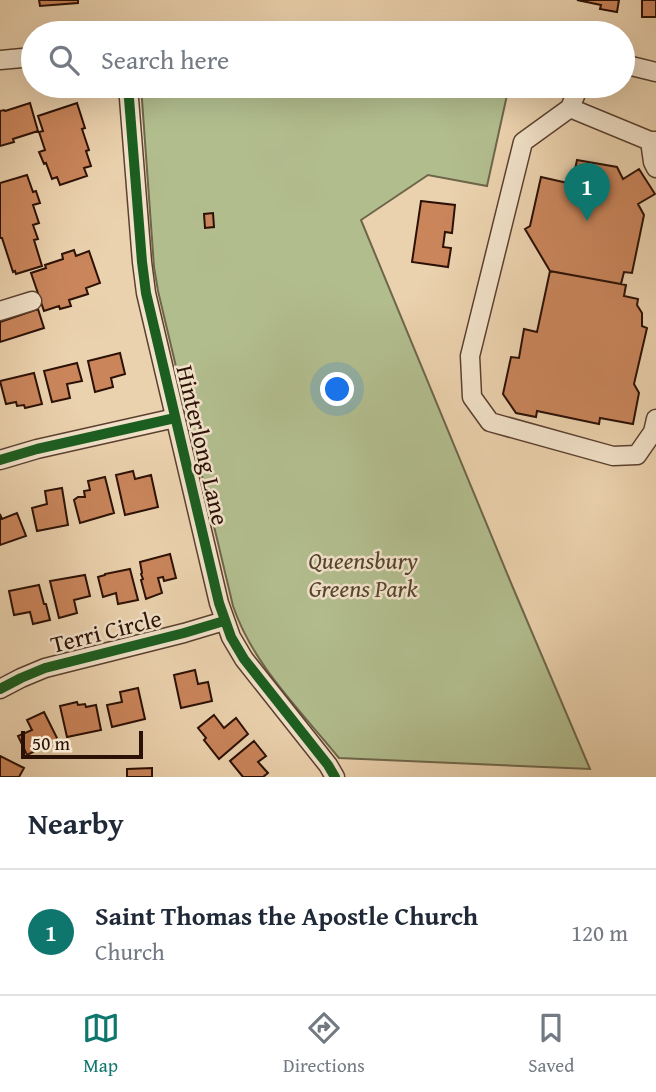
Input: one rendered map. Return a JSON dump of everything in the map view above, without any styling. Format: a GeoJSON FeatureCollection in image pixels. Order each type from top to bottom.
{"type":"FeatureCollection","features":[{"type":"Feature","properties":{"kind":"street"},"geometry":{"type":"LineString","coordinates":[[0,60],[21,58]]}},
{"type":"Feature","properties":{"kind":"street"},"geometry":{"type":"LineString","coordinates":[[635,67],[656,72]]}},
{"type":"Feature","properties":{"kind":"street","name":"Hinterlong Lane"},"geometry":{"type":"LineString","coordinates":[[129,98],[146,293],[224,621],[250,668],[335,777]]}},
{"type":"Feature","properties":{"kind":"street"},"geometry":{"type":"LineString","coordinates":[[574,98],[570,108],[523,142],[470,356],[472,397],[490,422],[613,456],[637,455],[653,432],[656,419]]}},
{"type":"Feature","properties":{"kind":"street"},"geometry":{"type":"LineString","coordinates":[[570,108],[653,141],[653,162],[656,168]]}},
{"type":"Feature","properties":{"kind":"street"},"geometry":{"type":"LineString","coordinates":[[0,312],[32,301]]}},
{"type":"Feature","properties":{"kind":"street"},"geometry":{"type":"LineString","coordinates":[[0,460],[175,418]]}},
{"type":"Feature","properties":{"kind":"street","name":"Terri Circle"},"geometry":{"type":"LineString","coordinates":[[0,689],[45,668],[224,621]]}},
{"type":"Feature","properties":{"kind":"green space","name":"Queensbury Greens Park"},"geometry":{"type":"Polygon","coordinates":[[[142,98],[506,98],[487,186],[428,175],[361,220],[590,769],[339,758],[265,667],[242,628],[233,606],[154,267],[142,98]]]}},
{"type":"Feature","properties":{"kind":"building"},"geometry":{"type":"Polygon","coordinates":[[[39,0],[78,0],[78,3],[40,6],[39,0]]]}},
{"type":"Feature","properties":{"kind":"building"},"geometry":{"type":"Polygon","coordinates":[[[577,0],[619,0],[617,12],[600,9],[601,5],[577,0]]]}},
{"type":"Feature","properties":{"kind":"building"},"geometry":{"type":"Polygon","coordinates":[[[642,0],[656,0],[656,17],[642,17],[642,0]]]}},
{"type":"Feature","properties":{"kind":"building"},"geometry":{"type":"Polygon","coordinates":[[[30,103],[38,131],[0,146],[0,111],[30,103]]]}},
{"type":"Feature","properties":{"kind":"building"},"geometry":{"type":"Polygon","coordinates":[[[77,103],[85,128],[82,129],[91,166],[84,168],[87,176],[60,185],[57,177],[52,179],[39,152],[45,150],[39,132],[43,131],[38,116],[77,103]]]}},
{"type":"Feature","properties":{"kind":"building"},"geometry":{"type":"Polygon","coordinates":[[[577,160],[617,167],[623,179],[639,169],[655,194],[638,204],[644,215],[632,273],[624,272],[621,284],[550,271],[525,229],[530,226],[541,177],[572,184],[577,160]]]}},
{"type":"Feature","properties":{"kind":"building"},"geometry":{"type":"Polygon","coordinates":[[[27,175],[40,203],[33,205],[39,223],[33,225],[38,239],[34,240],[42,266],[16,274],[0,238],[0,183],[27,175]]]}},
{"type":"Feature","properties":{"kind":"building"},"geometry":{"type":"Polygon","coordinates":[[[421,201],[455,205],[452,233],[445,232],[443,247],[451,248],[448,267],[412,262],[421,201]]]}},
{"type":"Feature","properties":{"kind":"building"},"geometry":{"type":"Polygon","coordinates":[[[213,213],[214,227],[205,228],[204,214],[213,213]]]}},
{"type":"Feature","properties":{"kind":"building"},"geometry":{"type":"Polygon","coordinates":[[[74,250],[76,256],[89,251],[100,283],[86,288],[88,294],[69,300],[71,306],[60,309],[59,306],[44,311],[31,273],[63,259],[62,254],[74,250]]]}},
{"type":"Feature","properties":{"kind":"building"},"geometry":{"type":"Polygon","coordinates":[[[550,271],[626,285],[624,296],[638,299],[642,326],[647,328],[634,384],[639,393],[633,424],[600,418],[599,424],[537,411],[536,417],[516,413],[503,394],[511,357],[519,358],[524,329],[537,332],[550,271]]]}},
{"type":"Feature","properties":{"kind":"building"},"geometry":{"type":"Polygon","coordinates":[[[38,309],[44,328],[0,342],[0,322],[38,309]]]}},
{"type":"Feature","properties":{"kind":"building"},"geometry":{"type":"Polygon","coordinates":[[[120,353],[125,374],[111,378],[113,387],[95,392],[88,361],[120,353]]]}},
{"type":"Feature","properties":{"kind":"building"},"geometry":{"type":"Polygon","coordinates":[[[77,363],[82,381],[67,384],[70,398],[52,402],[44,371],[77,363]]]}},
{"type":"Feature","properties":{"kind":"building"},"geometry":{"type":"Polygon","coordinates":[[[34,373],[42,404],[25,408],[24,405],[17,406],[16,402],[6,404],[0,381],[34,373]]]}},
{"type":"Feature","properties":{"kind":"building"},"geometry":{"type":"Polygon","coordinates":[[[133,471],[135,479],[151,475],[158,507],[125,515],[116,475],[133,471]]]}},
{"type":"Feature","properties":{"kind":"building"},"geometry":{"type":"Polygon","coordinates":[[[105,477],[114,513],[80,523],[74,500],[85,497],[84,491],[90,490],[88,481],[105,477]]]}},
{"type":"Feature","properties":{"kind":"building"},"geometry":{"type":"Polygon","coordinates":[[[62,488],[68,525],[37,531],[32,508],[47,504],[45,491],[62,488]]]}},
{"type":"Feature","properties":{"kind":"building"},"geometry":{"type":"Polygon","coordinates":[[[17,513],[26,536],[0,545],[0,514],[2,519],[17,513]]]}},
{"type":"Feature","properties":{"kind":"building"},"geometry":{"type":"Polygon","coordinates":[[[170,554],[176,578],[164,581],[163,577],[158,578],[162,593],[146,599],[140,562],[170,554]]]}},
{"type":"Feature","properties":{"kind":"building"},"geometry":{"type":"Polygon","coordinates":[[[130,569],[138,600],[118,604],[116,593],[103,597],[98,577],[130,569]]]}},
{"type":"Feature","properties":{"kind":"building"},"geometry":{"type":"Polygon","coordinates":[[[85,575],[90,596],[74,600],[77,613],[59,618],[50,581],[85,575]]]}},
{"type":"Feature","properties":{"kind":"building"},"geometry":{"type":"Polygon","coordinates":[[[39,585],[50,620],[33,624],[30,612],[14,615],[9,591],[39,585]]]}},
{"type":"Feature","properties":{"kind":"building"},"geometry":{"type":"Polygon","coordinates":[[[195,670],[198,684],[208,682],[212,701],[181,708],[174,675],[195,670]]]}},
{"type":"Feature","properties":{"kind":"building"},"geometry":{"type":"Polygon","coordinates":[[[138,688],[145,719],[112,727],[107,705],[122,702],[120,692],[138,688]]]}},
{"type":"Feature","properties":{"kind":"building"},"geometry":{"type":"Polygon","coordinates":[[[77,702],[78,705],[85,704],[86,707],[96,705],[101,730],[67,737],[60,706],[77,702]]]}},
{"type":"Feature","properties":{"kind":"building"},"geometry":{"type":"Polygon","coordinates":[[[44,712],[58,740],[27,755],[18,736],[32,730],[27,720],[44,712]]]}},
{"type":"Feature","properties":{"kind":"building"},"geometry":{"type":"Polygon","coordinates":[[[214,715],[224,728],[236,718],[248,734],[219,759],[198,728],[214,715]]]}},
{"type":"Feature","properties":{"kind":"building"},"geometry":{"type":"Polygon","coordinates":[[[254,741],[266,756],[258,762],[268,773],[263,777],[243,777],[230,761],[254,741]]]}},
{"type":"Feature","properties":{"kind":"building"},"geometry":{"type":"Polygon","coordinates":[[[0,756],[24,768],[19,777],[0,777],[0,756]]]}},
{"type":"Feature","properties":{"kind":"building"},"geometry":{"type":"Polygon","coordinates":[[[152,768],[152,777],[127,777],[127,769],[152,768]]]}},
{"type":"Feature","properties":{"kind":"cycle path"},"geometry":{"type":"LineString","coordinates":[[129,98],[146,293],[219,603],[231,637],[244,659],[335,777]]}},
{"type":"Feature","properties":{"kind":"cycle path"},"geometry":{"type":"LineString","coordinates":[[0,460],[175,418]]}},
{"type":"Feature","properties":{"kind":"cycle path"},"geometry":{"type":"LineString","coordinates":[[0,689],[45,668],[224,621]]}},
{"type":"Feature","properties":{"kind":"place","name":"Saint Thomas the Apostle Church"},"geometry":{"type":"Point","coordinates":[587,221]}}]}
